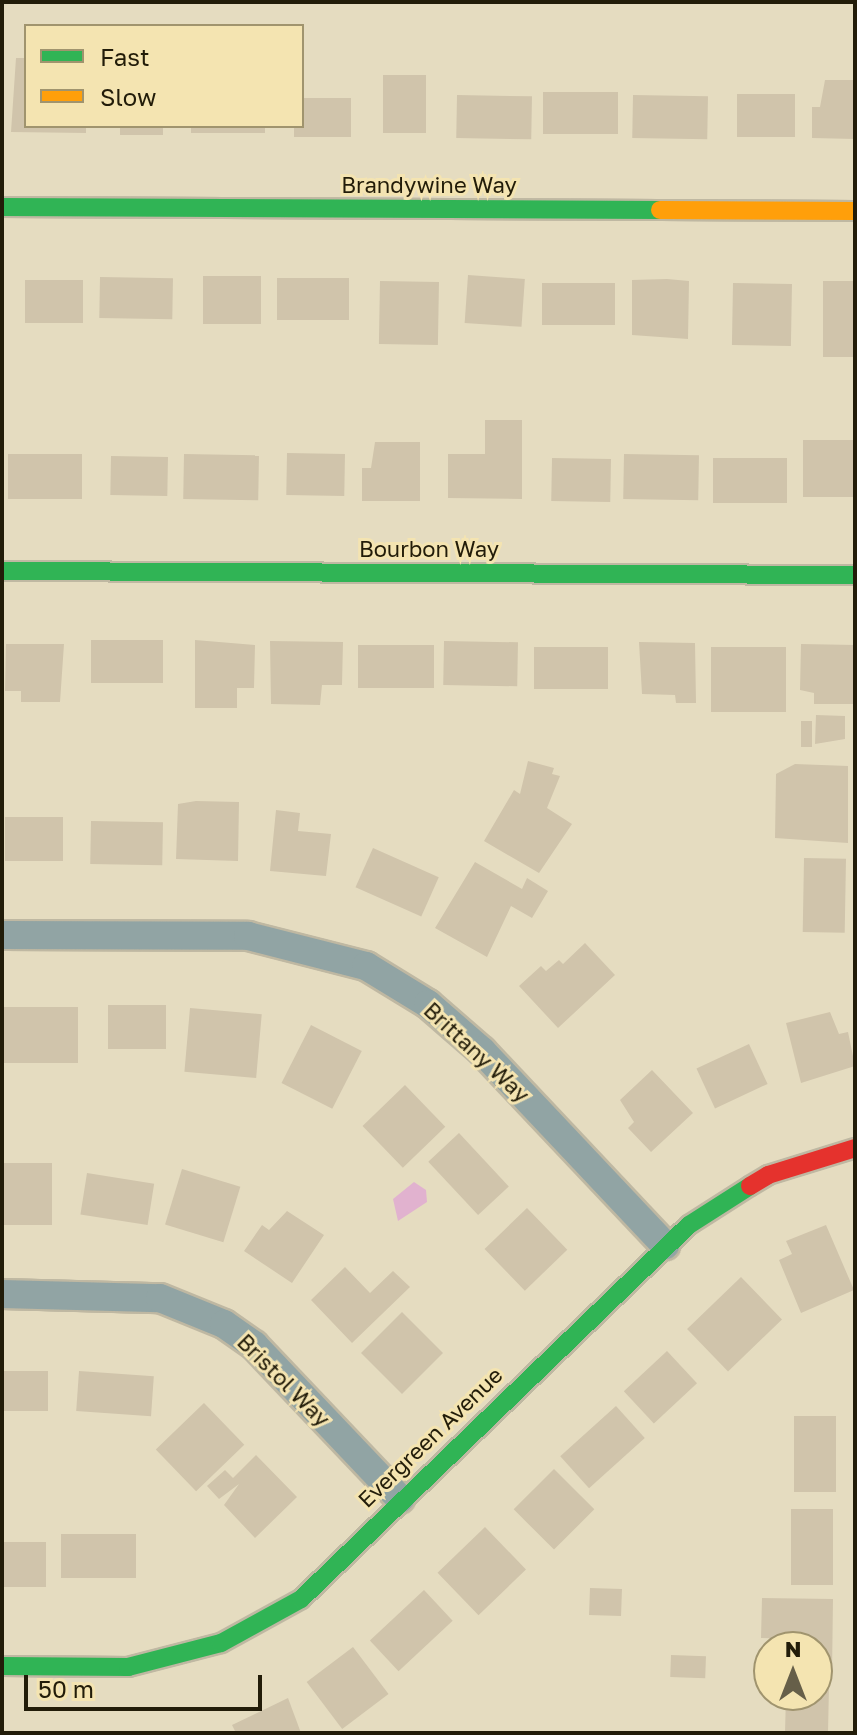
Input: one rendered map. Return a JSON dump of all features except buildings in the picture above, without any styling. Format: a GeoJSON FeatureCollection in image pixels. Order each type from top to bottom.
{"type":"FeatureCollection","features":[{"type":"Feature","properties":{"kind":"street","name":"Brandywine Way"},"geometry":{"type":"LineString","coordinates":[[2,207],[855,211]]}},
{"type":"Feature","properties":{"kind":"street","name":"Bourbon Way"},"geometry":{"type":"LineString","coordinates":[[2,571],[855,575]]}},
{"type":"Feature","properties":{"kind":"street","name":"Brittany Way"},"geometry":{"type":"LineString","coordinates":[[2,935],[248,936],[366,966],[428,1004],[482,1051],[665,1245]]}},
{"type":"Feature","properties":{"kind":"street","name":"Evergreen Avenue"},"geometry":{"type":"LineString","coordinates":[[2,1666],[128,1667],[221,1643],[301,1599],[400,1499],[665,1245],[728,1197],[768,1175],[855,1148]]}},
{"type":"Feature","properties":{"kind":"street","name":"Bristol Way"},"geometry":{"type":"LineString","coordinates":[[2,1294],[160,1298],[224,1324],[254,1345],[400,1499]]}},
{"type":"Feature","properties":{"kind":"shaded area"},"geometry":{"type":"Polygon","coordinates":[[[414,1182],[426,1190],[427,1202],[398,1221],[393,1199],[414,1182]]]}},
{"type":"Feature","properties":{"kind":"traffic: fast"},"geometry":{"type":"LineString","coordinates":[[2,207],[660,210]]}},
{"type":"Feature","properties":{"kind":"traffic: fast"},"geometry":{"type":"LineString","coordinates":[[2,571],[855,575]]}},
{"type":"Feature","properties":{"kind":"traffic: fast"},"geometry":{"type":"LineString","coordinates":[[2,1666],[128,1667],[221,1643],[301,1599],[689,1225],[750,1186]]}},
{"type":"Feature","properties":{"kind":"traffic: slow"},"geometry":{"type":"LineString","coordinates":[[660,210],[855,211]]}},
{"type":"Feature","properties":{"kind":"traffic: jam"},"geometry":{"type":"LineString","coordinates":[[750,1186],[768,1175],[855,1148]]}}]}
